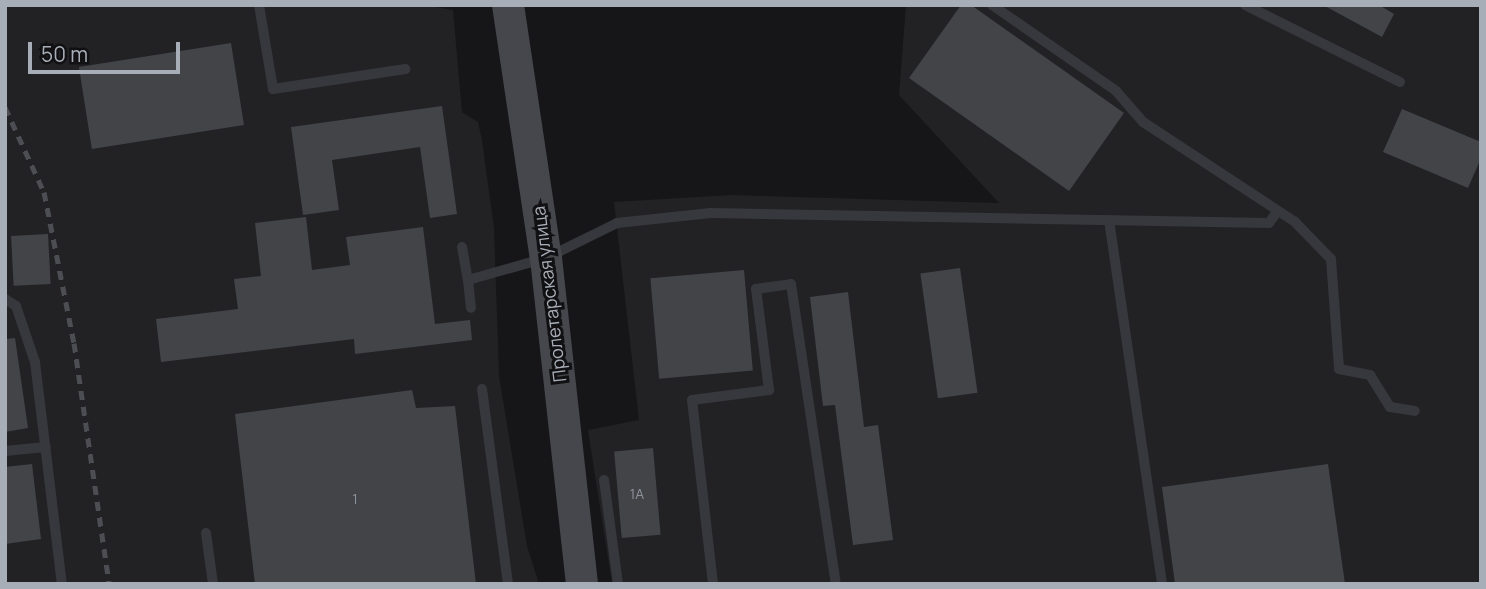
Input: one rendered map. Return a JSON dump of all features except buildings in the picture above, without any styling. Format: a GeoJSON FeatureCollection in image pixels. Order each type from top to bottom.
{"type":"FeatureCollection","features":[{"type":"Feature","properties":{"kind":"street","name":"Пролетарская улица"},"geometry":{"type":"LineString","coordinates":[[508,5],[546,258],[582,584]]}},
{"type":"Feature","properties":{"kind":"lane"},"geometry":{"type":"LineString","coordinates":[[259,5],[273,89],[405,69]]}},
{"type":"Feature","properties":{"kind":"lane"},"geometry":{"type":"LineString","coordinates":[[992,5],[1116,91],[1143,122],[1294,221],[1331,259],[1339,369],[1370,375],[1390,407],[1415,411]]}},
{"type":"Feature","properties":{"kind":"lane"},"geometry":{"type":"LineString","coordinates":[[1245,5],[1401,82]]}},
{"type":"Feature","properties":{"kind":"lane"},"geometry":{"type":"LineString","coordinates":[[468,280],[546,258],[617,223],[710,213],[1269,223],[1277,212]]}},
{"type":"Feature","properties":{"kind":"lane"},"geometry":{"type":"LineString","coordinates":[[1109,220],[1162,584]]}},
{"type":"Feature","properties":{"kind":"lane"},"geometry":{"type":"LineString","coordinates":[[462,247],[471,307]]}},
{"type":"Feature","properties":{"kind":"lane"},"geometry":{"type":"LineString","coordinates":[[713,584],[692,401],[769,390],[756,289],[791,284],[836,584]]}},
{"type":"Feature","properties":{"kind":"lane"},"geometry":{"type":"LineString","coordinates":[[5,299],[16,306],[35,362],[62,584]]}},
{"type":"Feature","properties":{"kind":"lane"},"geometry":{"type":"LineString","coordinates":[[482,389],[508,584]]}},
{"type":"Feature","properties":{"kind":"lane"},"geometry":{"type":"LineString","coordinates":[[5,451],[46,447]]}},
{"type":"Feature","properties":{"kind":"lane"},"geometry":{"type":"LineString","coordinates":[[604,480],[618,584]]}},
{"type":"Feature","properties":{"kind":"lane"},"geometry":{"type":"LineString","coordinates":[[206,533],[213,584]]}},
{"type":"Feature","properties":{"kind":"shaded area"},"geometry":{"type":"Polygon","coordinates":[[[5,5],[424,5],[453,10],[462,112],[478,122],[482,140],[494,228],[499,376],[527,546],[539,584],[5,584],[5,5]]]}},
{"type":"Feature","properties":{"kind":"shaded area"},"geometry":{"type":"Polygon","coordinates":[[[906,5],[1481,5],[1481,584],[612,584],[588,430],[639,420],[614,202],[731,195],[999,203],[899,95],[906,5]]]}},
{"type":"Feature","properties":{"kind":"railway"},"geometry":{"type":"LineString","coordinates":[[5,107],[44,192],[74,343],[109,584]]}}]}
